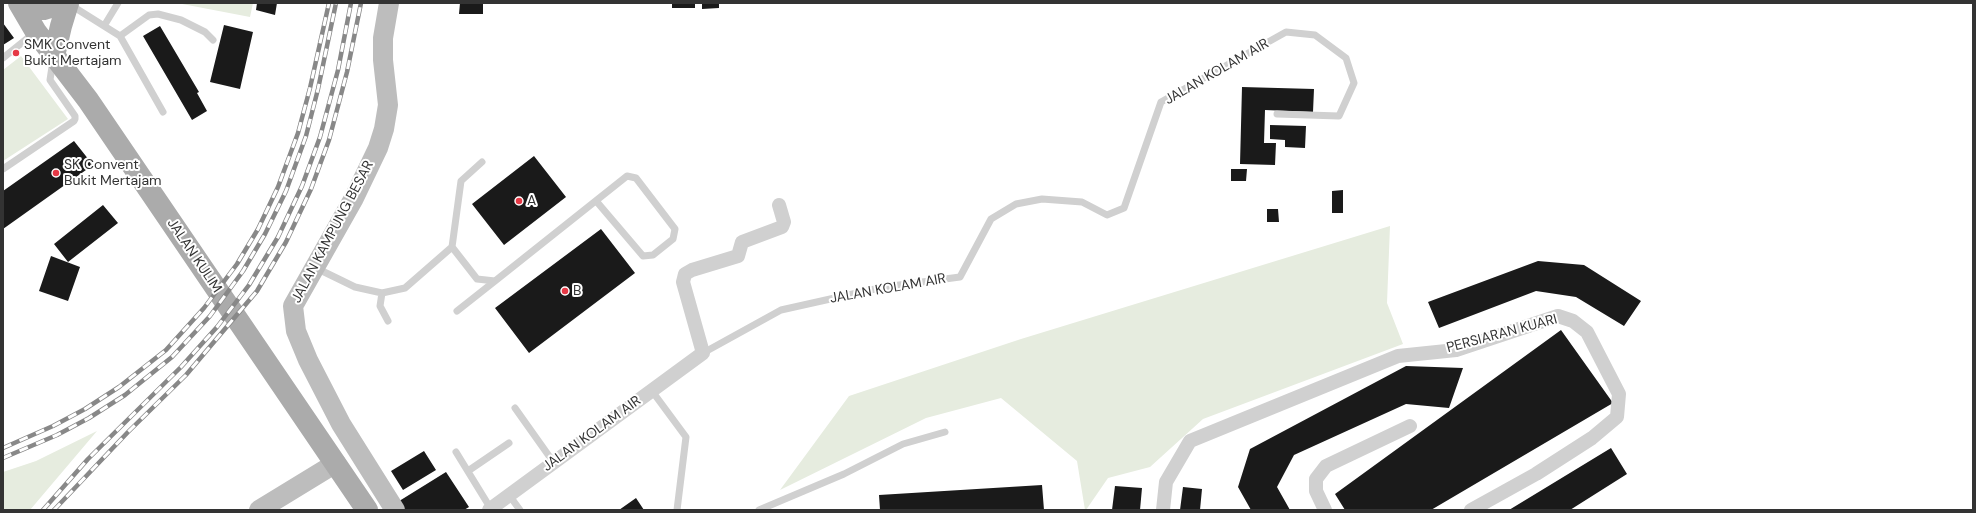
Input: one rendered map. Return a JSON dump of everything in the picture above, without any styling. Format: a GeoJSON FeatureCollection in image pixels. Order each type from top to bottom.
{"type":"FeatureCollection","features":[{"type":"Feature","properties":{"kind":"main road","name":"JALAN KULIM"},"geometry":{"type":"LineString","coordinates":[[19,3],[36,32],[88,100],[368,510]]}},
{"type":"Feature","properties":{"kind":"main road"},"geometry":{"type":"LineString","coordinates":[[32,3],[44,9],[63,3]]}},
{"type":"Feature","properties":{"kind":"main road"},"geometry":{"type":"LineString","coordinates":[[54,56],[68,3]]}},
{"type":"Feature","properties":{"kind":"street","name":"JALAN KAMPUNG BESAR"},"geometry":{"type":"LineString","coordinates":[[389,3],[383,38],[383,60],[388,105],[384,129],[378,148],[354,198],[292,306],[296,331],[308,360],[341,424],[395,510]]}},
{"type":"Feature","properties":{"kind":"street"},"geometry":{"type":"LineString","coordinates":[[703,353],[683,282],[685,274],[692,270],[738,256],[742,242],[782,227],[784,222],[780,205]]}},
{"type":"Feature","properties":{"kind":"street","name":"PERSIARAN KUARI"},"geometry":{"type":"LineString","coordinates":[[1163,510],[1166,482],[1190,442],[1398,356],[1456,350],[1558,316],[1572,321],[1587,332],[1619,394],[1617,417],[1592,438],[1536,474],[1471,510]]}},
{"type":"Feature","properties":{"kind":"street","name":"JALAN KOLAM AIR"},"geometry":{"type":"LineString","coordinates":[[490,509],[703,353]]}},
{"type":"Feature","properties":{"kind":"street"},"geometry":{"type":"LineString","coordinates":[[1325,510],[1316,491],[1316,479],[1326,466],[1410,426]]}},
{"type":"Feature","properties":{"kind":"street"},"geometry":{"type":"LineString","coordinates":[[259,510],[336,463]]}},
{"type":"Feature","properties":{"kind":"lane"},"geometry":{"type":"LineString","coordinates":[[72,3],[77,9],[120,36],[163,112]]}},
{"type":"Feature","properties":{"kind":"lane"},"geometry":{"type":"LineString","coordinates":[[104,26],[118,3]]}},
{"type":"Feature","properties":{"kind":"lane"},"geometry":{"type":"LineString","coordinates":[[120,36],[149,15],[158,14],[181,20],[205,32],[213,40]]}},
{"type":"Feature","properties":{"kind":"lane"},"geometry":{"type":"LineString","coordinates":[[3,58],[36,32]]}},
{"type":"Feature","properties":{"kind":"lane","name":"JALAN KOLAM AIR"},"geometry":{"type":"LineString","coordinates":[[703,353],[781,310],[884,287],[960,277],[991,219],[1016,204],[1042,199],[1082,202],[1107,215],[1124,208],[1162,102],[1286,32],[1315,35],[1346,58],[1354,83],[1339,116],[1277,114]]}},
{"type":"Feature","properties":{"kind":"lane"},"geometry":{"type":"LineString","coordinates":[[3,169],[75,119],[75,116],[50,80],[51,66],[54,56]]}},
{"type":"Feature","properties":{"kind":"lane"},"geometry":{"type":"LineString","coordinates":[[314,266],[355,287],[382,293],[405,288],[452,247],[460,181],[482,162]]}},
{"type":"Feature","properties":{"kind":"lane"},"geometry":{"type":"LineString","coordinates":[[457,310],[597,202],[627,176],[636,178],[675,229],[673,239],[653,255],[644,256],[597,202]]}},
{"type":"Feature","properties":{"kind":"lane"},"geometry":{"type":"LineString","coordinates":[[452,247],[477,279],[496,281]]}},
{"type":"Feature","properties":{"kind":"lane"},"geometry":{"type":"LineString","coordinates":[[382,293],[380,306],[388,321]]}},
{"type":"Feature","properties":{"kind":"lane"},"geometry":{"type":"LineString","coordinates":[[652,391],[686,437],[678,510]]}},
{"type":"Feature","properties":{"kind":"lane"},"geometry":{"type":"LineString","coordinates":[[515,408],[554,462]]}},
{"type":"Feature","properties":{"kind":"lane"},"geometry":{"type":"LineString","coordinates":[[759,510],[844,474],[903,444],[945,432]]}},
{"type":"Feature","properties":{"kind":"lane"},"geometry":{"type":"LineString","coordinates":[[468,471],[509,443]]}},
{"type":"Feature","properties":{"kind":"lane"},"geometry":{"type":"LineString","coordinates":[[456,452],[490,509]]}},
{"type":"Feature","properties":{"kind":"lane"},"geometry":{"type":"LineString","coordinates":[[509,495],[520,510]]}},
{"type":"Feature","properties":{"kind":"shaded area"},"geometry":{"type":"Polygon","coordinates":[[[177,3],[253,3],[250,17],[177,3]]]}},
{"type":"Feature","properties":{"kind":"shaded area"},"geometry":{"type":"Polygon","coordinates":[[[21,56],[68,119],[3,161],[3,70],[21,56]]]}},
{"type":"Feature","properties":{"kind":"shaded area"},"geometry":{"type":"Polygon","coordinates":[[[1390,226],[1387,303],[1403,344],[1203,419],[1150,467],[1108,478],[1086,510],[1077,461],[1001,398],[926,418],[780,490],[849,396],[1021,339],[1390,226]]]}},
{"type":"Feature","properties":{"kind":"shaded area"},"geometry":{"type":"Polygon","coordinates":[[[97,431],[30,510],[3,510],[3,472],[36,461],[97,431]]]}},
{"type":"Feature","properties":{"kind":"building"},"geometry":{"type":"Polygon","coordinates":[[[257,3],[277,3],[275,15],[256,10],[257,3]]]}},
{"type":"Feature","properties":{"kind":"building"},"geometry":{"type":"Polygon","coordinates":[[[460,3],[483,3],[483,14],[459,14],[460,3]]]}},
{"type":"Feature","properties":{"kind":"building"},"geometry":{"type":"Polygon","coordinates":[[[672,3],[695,3],[695,8],[672,8],[672,3]]]}},
{"type":"Feature","properties":{"kind":"building"},"geometry":{"type":"Polygon","coordinates":[[[702,3],[719,3],[719,8],[702,9],[702,3]]]}},
{"type":"Feature","properties":{"kind":"building"},"geometry":{"type":"Polygon","coordinates":[[[3,23],[14,38],[3,45],[3,23]]]}},
{"type":"Feature","properties":{"kind":"building"},"geometry":{"type":"Polygon","coordinates":[[[224,25],[253,32],[240,89],[210,82],[224,25]]]}},
{"type":"Feature","properties":{"kind":"building"},"geometry":{"type":"Polygon","coordinates":[[[160,26],[199,92],[197,93],[207,111],[192,120],[143,36],[160,26]]]}},
{"type":"Feature","properties":{"kind":"building"},"geometry":{"type":"Polygon","coordinates":[[[1242,87],[1314,89],[1313,112],[1265,110],[1264,143],[1276,143],[1275,165],[1240,164],[1242,87]]]}},
{"type":"Feature","properties":{"kind":"building"},"geometry":{"type":"Polygon","coordinates":[[[1270,125],[1306,126],[1305,148],[1285,147],[1285,140],[1270,139],[1270,125]]]}},
{"type":"Feature","properties":{"kind":"building"},"geometry":{"type":"Polygon","coordinates":[[[74,141],[93,165],[3,229],[3,191],[74,141]]]}},
{"type":"Feature","properties":{"kind":"building","name":"A"},"geometry":{"type":"Polygon","coordinates":[[[534,156],[566,197],[504,245],[472,204],[534,156]]]}},
{"type":"Feature","properties":{"kind":"building"},"geometry":{"type":"Polygon","coordinates":[[[1231,169],[1247,169],[1246,181],[1231,181],[1231,169]]]}},
{"type":"Feature","properties":{"kind":"building"},"geometry":{"type":"Polygon","coordinates":[[[1343,190],[1343,213],[1332,213],[1332,191],[1343,190]]]}},
{"type":"Feature","properties":{"kind":"building"},"geometry":{"type":"Polygon","coordinates":[[[103,205],[118,223],[68,262],[54,244],[103,205]]]}},
{"type":"Feature","properties":{"kind":"building"},"geometry":{"type":"Polygon","coordinates":[[[1267,209],[1278,209],[1279,222],[1267,222],[1267,209]]]}},
{"type":"Feature","properties":{"kind":"building","name":"B"},"geometry":{"type":"Polygon","coordinates":[[[601,229],[635,273],[529,353],[495,308],[601,229]]]}},
{"type":"Feature","properties":{"kind":"building"},"geometry":{"type":"Polygon","coordinates":[[[51,256],[80,267],[68,301],[39,291],[51,256]]]}},
{"type":"Feature","properties":{"kind":"building"},"geometry":{"type":"Polygon","coordinates":[[[1538,261],[1584,265],[1641,301],[1624,326],[1576,297],[1536,291],[1439,328],[1428,302],[1538,261]]]}},
{"type":"Feature","properties":{"kind":"building"},"geometry":{"type":"Polygon","coordinates":[[[1561,330],[1613,403],[1431,510],[1345,510],[1335,494],[1561,330]]]}},
{"type":"Feature","properties":{"kind":"building"},"geometry":{"type":"Polygon","coordinates":[[[1406,366],[1463,368],[1449,408],[1406,404],[1294,455],[1277,487],[1290,510],[1251,510],[1238,487],[1250,449],[1406,366]]]}},
{"type":"Feature","properties":{"kind":"building"},"geometry":{"type":"Polygon","coordinates":[[[1611,448],[1627,474],[1570,510],[1509,510],[1611,448]]]}},
{"type":"Feature","properties":{"kind":"building"},"geometry":{"type":"Polygon","coordinates":[[[424,451],[436,470],[403,490],[391,471],[424,451]]]}},
{"type":"Feature","properties":{"kind":"building"},"geometry":{"type":"Polygon","coordinates":[[[446,472],[469,507],[464,510],[401,510],[396,503],[446,472]]]}},
{"type":"Feature","properties":{"kind":"building"},"geometry":{"type":"Polygon","coordinates":[[[1042,485],[1044,510],[880,510],[879,495],[1042,485]]]}},
{"type":"Feature","properties":{"kind":"building"},"geometry":{"type":"Polygon","coordinates":[[[1115,486],[1142,488],[1140,510],[1112,510],[1115,486]]]}},
{"type":"Feature","properties":{"kind":"building"},"geometry":{"type":"Polygon","coordinates":[[[1183,487],[1202,489],[1200,510],[1180,510],[1183,487]]]}},
{"type":"Feature","properties":{"kind":"building"},"geometry":{"type":"Polygon","coordinates":[[[636,498],[644,510],[619,510],[636,498]]]}},
{"type":"Feature","properties":{"kind":"railway"},"geometry":{"type":"LineString","coordinates":[[3,448],[53,426],[85,409],[119,387],[166,350],[204,308],[237,264],[258,229],[278,187],[298,133],[310,88],[329,3]]}},
{"type":"Feature","properties":{"kind":"railway"},"geometry":{"type":"LineString","coordinates":[[3,458],[57,435],[89,418],[125,395],[172,357],[210,316],[243,271],[265,234],[286,191],[306,136],[318,89],[336,3]]}},
{"type":"Feature","properties":{"kind":"railway"},"geometry":{"type":"LineString","coordinates":[[43,510],[88,459],[181,367],[217,327],[249,285],[278,237],[302,186],[320,137],[338,70],[351,3]]}},
{"type":"Feature","properties":{"kind":"railway"},"geometry":{"type":"LineString","coordinates":[[54,510],[128,432],[186,375],[257,291],[286,242],[311,189],[329,140],[347,72],[361,3]]}},
{"type":"Feature","properties":{"kind":"place","name":"SMK Convent Bukit Mertajam"},"geometry":{"type":"Point","coordinates":[16,53]}},
{"type":"Feature","properties":{"kind":"place","name":"SK Convent Bukit Mertajam"},"geometry":{"type":"Point","coordinates":[56,173]}},
{"type":"Feature","properties":{"kind":"place","name":"A"},"geometry":{"type":"Point","coordinates":[519,201]}},
{"type":"Feature","properties":{"kind":"place","name":"B"},"geometry":{"type":"Point","coordinates":[565,291]}}]}
